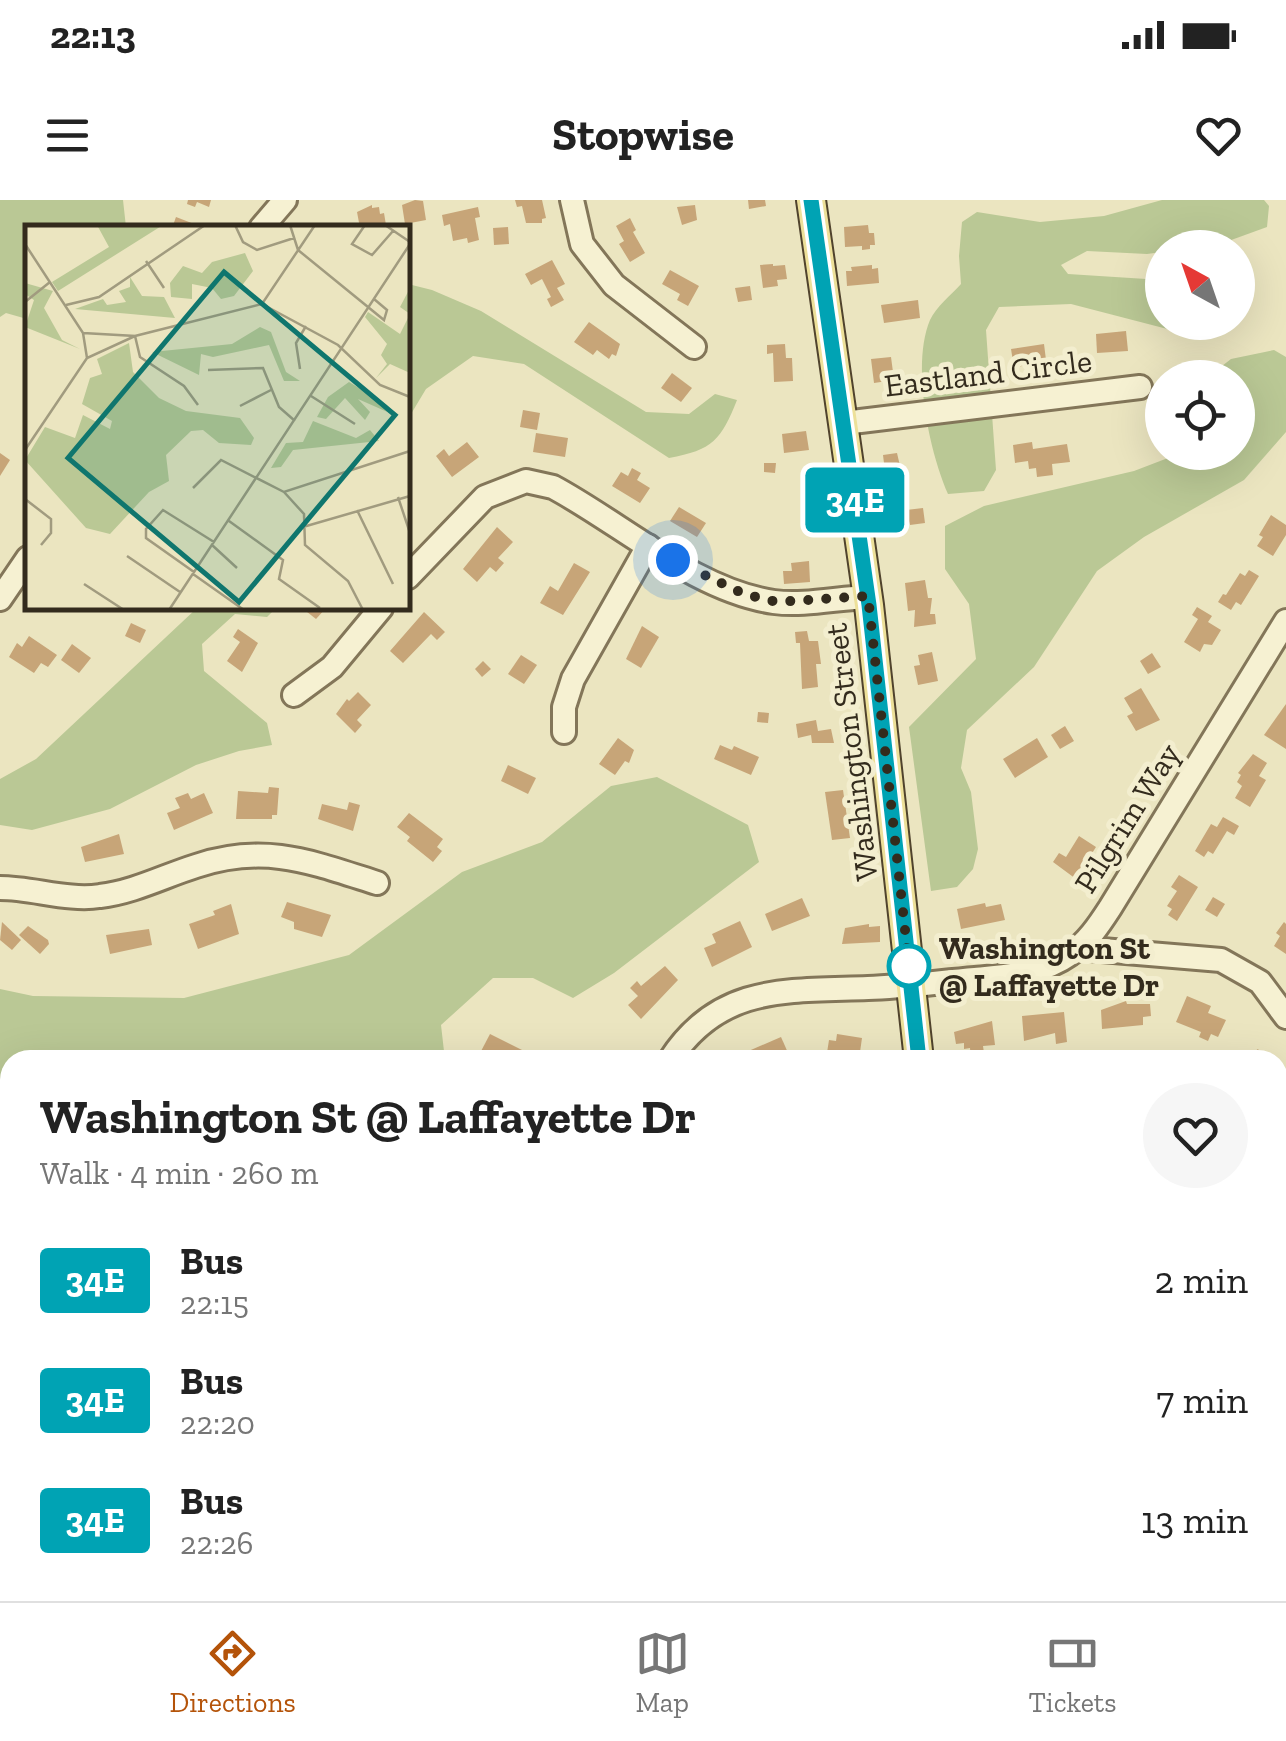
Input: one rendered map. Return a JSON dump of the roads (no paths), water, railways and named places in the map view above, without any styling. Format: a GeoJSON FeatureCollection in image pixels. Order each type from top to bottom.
{"type":"FeatureCollection","features":[{"type":"Feature","properties":{"kind":"main road","name":"Washington Street"},"geometry":{"type":"LineString","coordinates":[[811,200],[868,596],[918,1050]]}},
{"type":"Feature","properties":{"kind":"street"},"geometry":{"type":"LineString","coordinates":[[264,225],[285,200]]}},
{"type":"Feature","properties":{"kind":"street"},"geometry":{"type":"LineString","coordinates":[[572,200],[582,244],[614,285],[694,346]]}},
{"type":"Feature","properties":{"kind":"street","name":"Eastland Circle"},"geometry":{"type":"LineString","coordinates":[[844,423],[1140,388]]}},
{"type":"Feature","properties":{"kind":"street"},"geometry":{"type":"LineString","coordinates":[[410,575],[484,496],[526,481],[571,496],[648,546],[744,594],[777,602],[868,596]]}},
{"type":"Feature","properties":{"kind":"street"},"geometry":{"type":"LineString","coordinates":[[564,732],[564,707],[573,679],[648,546]]}},
{"type":"Feature","properties":{"kind":"street"},"geometry":{"type":"LineString","coordinates":[[0,599],[25,562]]}},
{"type":"Feature","properties":{"kind":"street"},"geometry":{"type":"LineString","coordinates":[[294,695],[332,666],[379,610]]}},
{"type":"Feature","properties":{"kind":"street","name":"Pilgrim Way"},"geometry":{"type":"LineString","coordinates":[[678,1050],[701,1023],[746,998],[808,988],[911,985],[1015,975],[1043,968],[1078,948],[1110,908],[1286,621]]}},
{"type":"Feature","properties":{"kind":"street"},"geometry":{"type":"LineString","coordinates":[[0,888],[95,897],[124,892],[200,864],[246,854],[296,857],[377,883]]}},
{"type":"Feature","properties":{"kind":"street"},"geometry":{"type":"LineString","coordinates":[[1078,948],[1221,960],[1260,982],[1286,1017]]}},
{"type":"Feature","properties":{"kind":"place","name":"Washington St @ Laffayette Dr"},"geometry":{"type":"Point","coordinates":[909,966]}}]}
